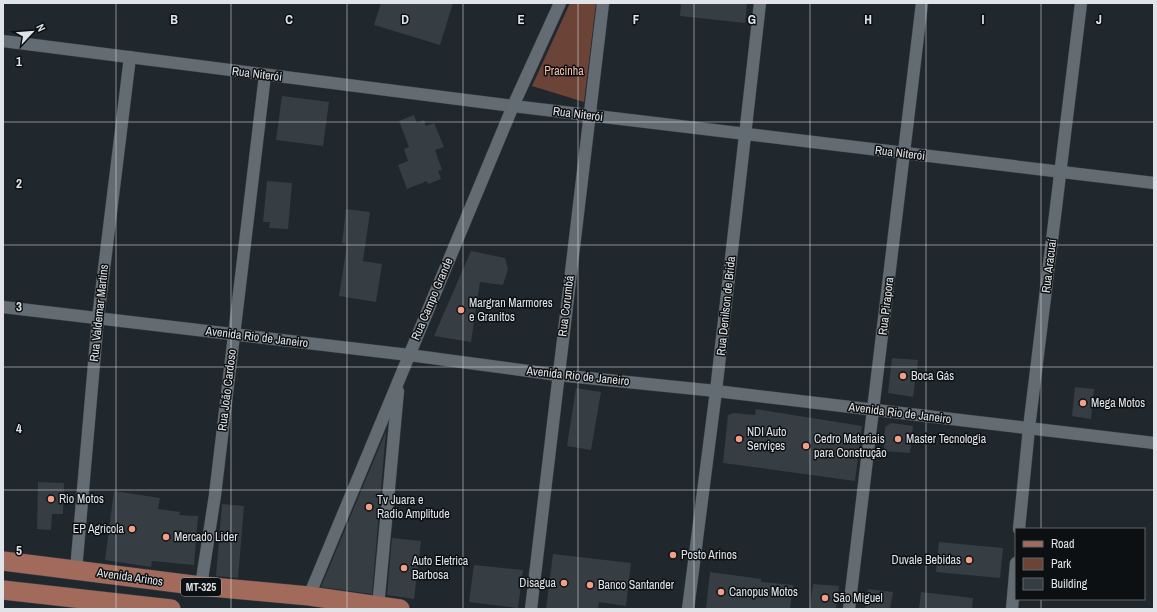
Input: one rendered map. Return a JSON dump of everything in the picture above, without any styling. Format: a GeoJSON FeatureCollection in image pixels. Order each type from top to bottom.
{"type":"FeatureCollection","features":[{"type":"Feature","properties":{"kind":"main road","name":"Avenida Arinos"},"geometry":{"type":"LineString","coordinates":[[3,561],[201,586],[309,596],[400,609]]}},
{"type":"Feature","properties":{"kind":"main road","name":"MT-325"},"geometry":{"type":"LineString","coordinates":[[3,590],[171,609]]}},
{"type":"Feature","properties":{"kind":"street","name":"Rua Campo Grande"},"geometry":{"type":"LineString","coordinates":[[309,596],[333,535],[513,106],[560,3]]}},
{"type":"Feature","properties":{"kind":"street","name":"Rua Corumbá"},"geometry":{"type":"LineString","coordinates":[[531,609],[603,3]]}},
{"type":"Feature","properties":{"kind":"street","name":"Rua Denilson de Brida"},"geometry":{"type":"LineString","coordinates":[[688,609],[716,391],[760,3]]}},
{"type":"Feature","properties":{"kind":"street","name":"Rua Pirapora"},"geometry":{"type":"LineString","coordinates":[[849,609],[922,3]]}},
{"type":"Feature","properties":{"kind":"street","name":"Rua Aracuaí"},"geometry":{"type":"LineString","coordinates":[[1019,528],[1029,428],[1081,3]]}},
{"type":"Feature","properties":{"kind":"street","name":"Rua Niterói"},"geometry":{"type":"LineString","coordinates":[[3,41],[513,106],[1154,183]]}},
{"type":"Feature","properties":{"kind":"street","name":"Rua Valdemar Martins"},"geometry":{"type":"LineString","coordinates":[[76,570],[98,318],[130,57]]}},
{"type":"Feature","properties":{"kind":"street","name":"Rua João Cardoso"},"geometry":{"type":"LineString","coordinates":[[201,586],[215,495],[265,74]]}},
{"type":"Feature","properties":{"kind":"street","name":"Avenida Rio de Janeiro"},"geometry":{"type":"LineString","coordinates":[[3,307],[409,355],[558,375],[716,391],[1154,443]]}},
{"type":"Feature","properties":{"kind":"street"},"geometry":{"type":"LineString","coordinates":[[378,607],[399,380]]}},
{"type":"Feature","properties":{"kind":"street"},"geometry":{"type":"LineString","coordinates":[[1012,609],[1015,574]]}},
{"type":"Feature","properties":{"kind":"green space","name":"Pracinha"},"geometry":{"type":"Polygon","coordinates":[[[570,3],[596,3],[584,102],[532,86],[570,3]]]}},
{"type":"Feature","properties":{"kind":"building"},"geometry":{"type":"Polygon","coordinates":[[[381,3],[453,3],[440,45],[374,25],[381,3]]]}},
{"type":"Feature","properties":{"kind":"building"},"geometry":{"type":"Polygon","coordinates":[[[681,3],[747,3],[745,23],[680,16],[681,3]]]}},
{"type":"Feature","properties":{"kind":"building"},"geometry":{"type":"Polygon","coordinates":[[[282,96],[329,102],[323,146],[276,140],[282,96]]]}},
{"type":"Feature","properties":{"kind":"building"},"geometry":{"type":"Polygon","coordinates":[[[414,115],[417,123],[424,120],[426,126],[434,123],[444,147],[435,150],[442,170],[438,171],[441,179],[428,184],[427,181],[407,189],[398,165],[408,161],[404,149],[409,147],[399,121],[414,115]]]}},
{"type":"Feature","properties":{"kind":"building"},"geometry":{"type":"Polygon","coordinates":[[[267,181],[292,183],[288,229],[269,228],[270,222],[263,222],[267,181]]]}},
{"type":"Feature","properties":{"kind":"building"},"geometry":{"type":"Polygon","coordinates":[[[346,209],[370,212],[363,261],[382,264],[376,302],[339,296],[347,244],[342,243],[346,209]]]}},
{"type":"Feature","properties":{"kind":"building","name":"Margran Marmores e Granitos"},"geometry":{"type":"Polygon","coordinates":[[[471,251],[505,258],[508,269],[503,285],[480,282],[471,342],[434,336],[471,251]]]}},
{"type":"Feature","properties":{"kind":"building","name":"Boca Gás"},"geometry":{"type":"Polygon","coordinates":[[[892,358],[918,360],[913,397],[888,393],[892,358]]]}},
{"type":"Feature","properties":{"kind":"building","name":"Mega Motos"},"geometry":{"type":"Polygon","coordinates":[[[1075,387],[1094,389],[1091,419],[1072,416],[1075,387]]]}},
{"type":"Feature","properties":{"kind":"building"},"geometry":{"type":"Polygon","coordinates":[[[576,388],[601,392],[591,450],[567,446],[576,388]]]}},
{"type":"Feature","properties":{"kind":"building","name":"Cedro Materiais para Construção"},"geometry":{"type":"Polygon","coordinates":[[[756,409],[862,426],[855,481],[723,463],[728,415],[734,413],[755,415],[756,409]]]}},
{"type":"Feature","properties":{"kind":"building","name":"Master Tecnologia"},"geometry":{"type":"Polygon","coordinates":[[[891,423],[913,426],[910,453],[884,451],[885,427],[891,423]]]}},
{"type":"Feature","properties":{"kind":"building","name":"Tv Juara e Radio Amplitude"},"geometry":{"type":"Polygon","coordinates":[[[386,431],[372,594],[321,587],[386,431]]]}},
{"type":"Feature","properties":{"kind":"building","name":"Rio Motos"},"geometry":{"type":"Polygon","coordinates":[[[38,482],[64,483],[63,514],[52,514],[51,530],[37,529],[38,482]]]}},
{"type":"Feature","properties":{"kind":"building","name":"EP Agrícola"},"geometry":{"type":"Polygon","coordinates":[[[114,491],[160,498],[158,509],[180,512],[179,515],[198,516],[194,565],[152,561],[151,567],[105,560],[114,491]]]}},
{"type":"Feature","properties":{"kind":"building"},"geometry":{"type":"Polygon","coordinates":[[[222,504],[244,506],[238,578],[216,576],[222,504]]]}},
{"type":"Feature","properties":{"kind":"building","name":"Auto Eletrica Barbosa"},"geometry":{"type":"Polygon","coordinates":[[[392,538],[421,541],[414,599],[387,595],[392,538]]]}},
{"type":"Feature","properties":{"kind":"building","name":"Duvale Bebidas"},"geometry":{"type":"Polygon","coordinates":[[[939,542],[1003,548],[1000,578],[936,572],[939,542]]]}},
{"type":"Feature","properties":{"kind":"building"},"geometry":{"type":"Polygon","coordinates":[[[553,554],[631,563],[626,606],[599,602],[598,609],[546,609],[553,554]]]}},
{"type":"Feature","properties":{"kind":"building"},"geometry":{"type":"Polygon","coordinates":[[[474,565],[523,570],[518,608],[469,602],[474,565]]]}},
{"type":"Feature","properties":{"kind":"building"},"geometry":{"type":"Polygon","coordinates":[[[710,572],[761,579],[761,582],[793,585],[790,609],[706,609],[710,572]]]}},
{"type":"Feature","properties":{"kind":"building","name":"São Miguel"},"geometry":{"type":"Polygon","coordinates":[[[813,584],[839,586],[836,609],[810,609],[813,584]]]}},
{"type":"Feature","properties":{"kind":"building"},"geometry":{"type":"Polygon","coordinates":[[[868,589],[893,592],[890,609],[865,609],[868,589]]]}},
{"type":"Feature","properties":{"kind":"building"},"geometry":{"type":"Polygon","coordinates":[[[921,592],[973,598],[972,609],[919,609],[921,592]]]}},
{"type":"Feature","properties":{"kind":"place","name":"Margran Marmores e Granitos"},"geometry":{"type":"Point","coordinates":[461,310]}},
{"type":"Feature","properties":{"kind":"place","name":"Boca Gás"},"geometry":{"type":"Point","coordinates":[903,376]}},
{"type":"Feature","properties":{"kind":"place","name":"Mega Motos"},"geometry":{"type":"Point","coordinates":[1083,403]}},
{"type":"Feature","properties":{"kind":"place","name":"NDI Auto Serviçes"},"geometry":{"type":"Point","coordinates":[739,439]}},
{"type":"Feature","properties":{"kind":"place","name":"Master Tecnologia"},"geometry":{"type":"Point","coordinates":[898,439]}},
{"type":"Feature","properties":{"kind":"place","name":"Cedro Materiais para Construção"},"geometry":{"type":"Point","coordinates":[806,446]}},
{"type":"Feature","properties":{"kind":"place","name":"Rio Motos"},"geometry":{"type":"Point","coordinates":[51,499]}},
{"type":"Feature","properties":{"kind":"place","name":"Tv Juara e Radio Amplitude"},"geometry":{"type":"Point","coordinates":[369,507]}},
{"type":"Feature","properties":{"kind":"place","name":"EP Agrícola"},"geometry":{"type":"Point","coordinates":[132,529]}},
{"type":"Feature","properties":{"kind":"place","name":"Mercado Lider"},"geometry":{"type":"Point","coordinates":[166,537]}},
{"type":"Feature","properties":{"kind":"place","name":"Posto Arinos"},"geometry":{"type":"Point","coordinates":[673,555]}},
{"type":"Feature","properties":{"kind":"place","name":"Duvale Bebidas"},"geometry":{"type":"Point","coordinates":[969,560]}},
{"type":"Feature","properties":{"kind":"place","name":"Auto Eletrica Barbosa"},"geometry":{"type":"Point","coordinates":[404,568]}},
{"type":"Feature","properties":{"kind":"place","name":"Disagua"},"geometry":{"type":"Point","coordinates":[564,583]}},
{"type":"Feature","properties":{"kind":"place","name":"Banco Santander"},"geometry":{"type":"Point","coordinates":[590,585]}},
{"type":"Feature","properties":{"kind":"place","name":"Canopus Motos"},"geometry":{"type":"Point","coordinates":[721,592]}},
{"type":"Feature","properties":{"kind":"place","name":"São Miguel"},"geometry":{"type":"Point","coordinates":[825,598]}}]}
